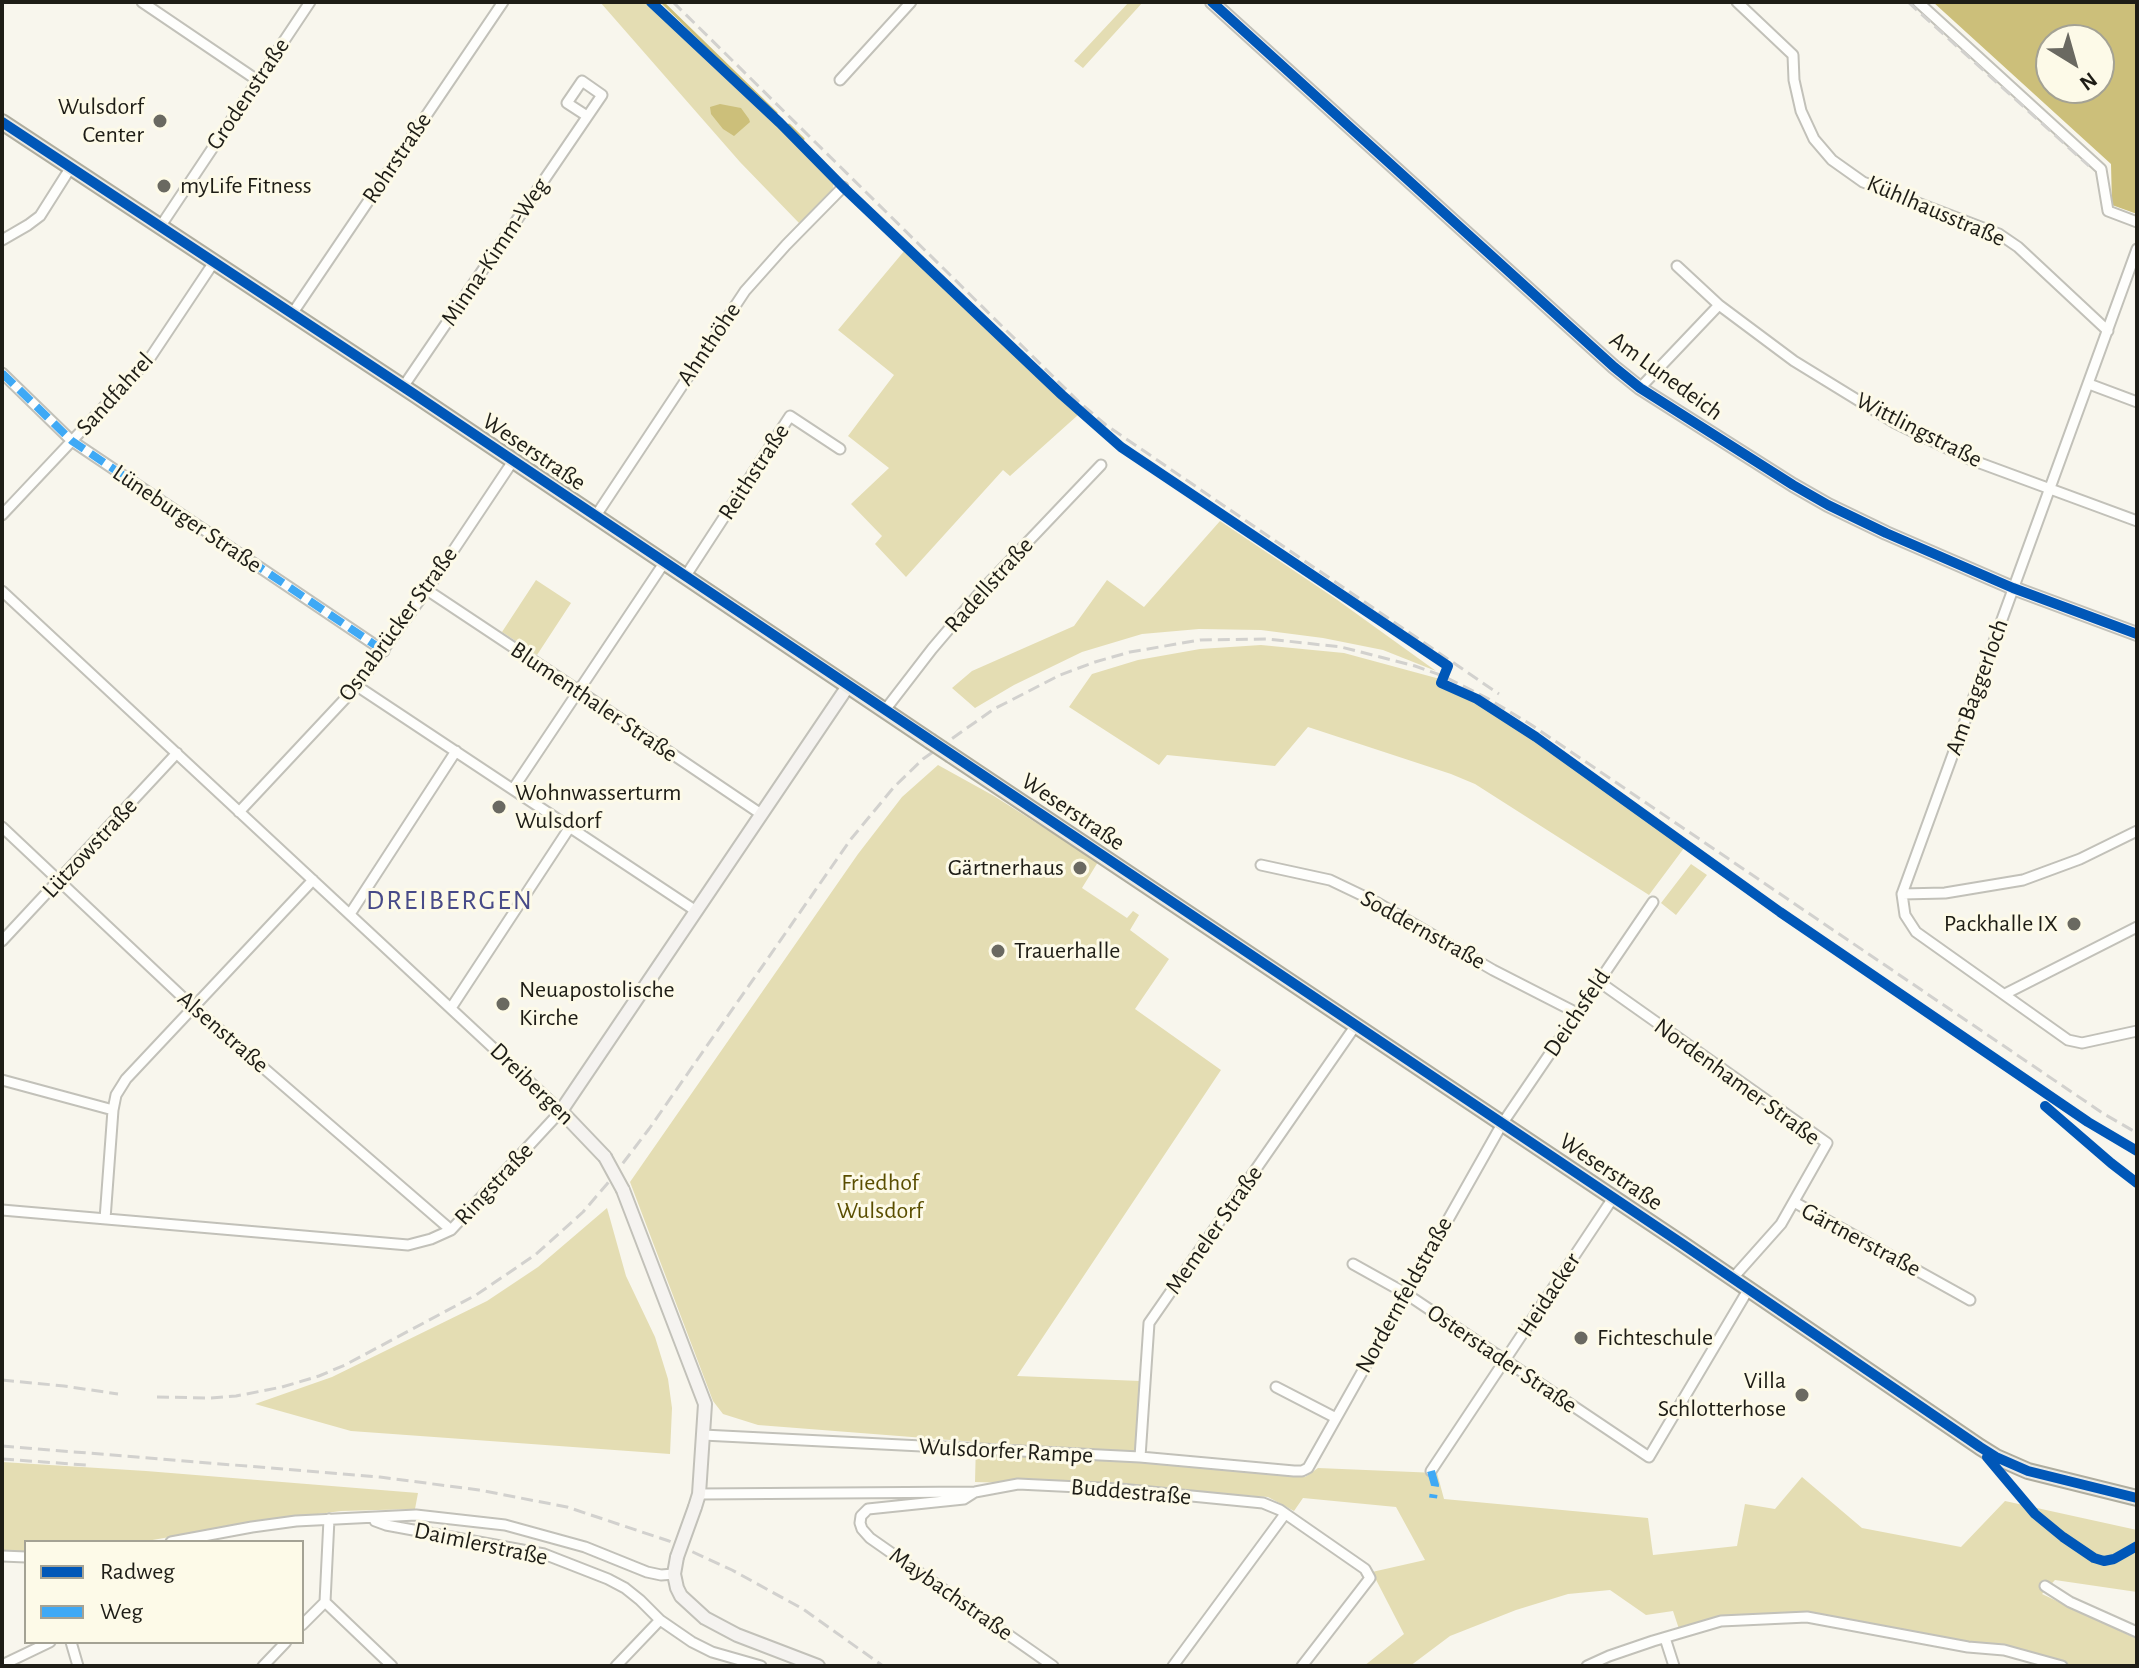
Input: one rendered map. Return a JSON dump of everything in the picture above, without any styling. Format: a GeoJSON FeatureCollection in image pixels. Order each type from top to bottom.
{"type":"FeatureCollection","features":[{"type":"Feature","properties":{"kind":"main road","name":"Weserstraße"},"geometry":{"type":"LineString","coordinates":[[2,122],[1356,1025],[1996,1457],[2028,1471],[2137,1498]]}},
{"type":"Feature","properties":{"kind":"street"},"geometry":{"type":"LineString","coordinates":[[142,2],[257,80]]}},
{"type":"Feature","properties":{"kind":"street","name":"Grodenstraße"},"geometry":{"type":"LineString","coordinates":[[160,227],[310,2]]}},
{"type":"Feature","properties":{"kind":"street","name":"Rohrstraße"},"geometry":{"type":"LineString","coordinates":[[292,314],[503,2]]}},
{"type":"Feature","properties":{"kind":"street"},"geometry":{"type":"LineString","coordinates":[[840,80],[911,2]]}},
{"type":"Feature","properties":{"kind":"street","name":"Am Lunedeich"},"geometry":{"type":"LineString","coordinates":[[1212,2],[1640,388],[1828,505],[2013,588],[2137,634]]}},
{"type":"Feature","properties":{"kind":"street","name":"Kühlhausstraße"},"geometry":{"type":"LineString","coordinates":[[1737,2],[1793,55],[1794,80],[1801,111],[1814,139],[1832,160],[1872,186],[1990,229],[2005,238],[2108,331]]}},
{"type":"Feature","properties":{"kind":"street"},"geometry":{"type":"LineString","coordinates":[[1918,2],[2101,169],[2108,211],[2137,222]]}},
{"type":"Feature","properties":{"kind":"street","name":"Minna-Kimm-Weg"},"geometry":{"type":"LineString","coordinates":[[403,387],[587,116]]}},
{"type":"Feature","properties":{"kind":"street"},"geometry":{"type":"LineString","coordinates":[[2,240],[40,216],[71,167]]}},
{"type":"Feature","properties":{"kind":"street","name":"Ahnthöhe"},"geometry":{"type":"LineString","coordinates":[[595,517],[745,291],[843,187]]}},
{"type":"Feature","properties":{"kind":"street","name":"Am Baggerloch"},"geometry":{"type":"LineString","coordinates":[[1902,894],[2048,490],[2108,331],[2132,279],[2137,249]]}},
{"type":"Feature","properties":{"kind":"street","name":"Sandfahrel"},"geometry":{"type":"LineString","coordinates":[[2,515],[150,358],[214,262]]}},
{"type":"Feature","properties":{"kind":"street","name":"Wittlingstraße"},"geometry":{"type":"LineString","coordinates":[[1677,266],[1719,305],[1794,361],[1895,423],[1969,459],[2137,521]]}},
{"type":"Feature","properties":{"kind":"street"},"geometry":{"type":"LineString","coordinates":[[1640,388],[1719,305]]}},
{"type":"Feature","properties":{"kind":"street","name":"Lüneburger Straße"},"geometry":{"type":"LineString","coordinates":[[2,373],[72,441],[384,651]]}},
{"type":"Feature","properties":{"kind":"street"},"geometry":{"type":"LineString","coordinates":[[2089,384],[2137,402]]}},
{"type":"Feature","properties":{"kind":"street","name":"Reithstraße"},"geometry":{"type":"LineString","coordinates":[[685,577],[790,416],[840,449]]}},
{"type":"Feature","properties":{"kind":"street","name":"Osnabrücker Straße"},"geometry":{"type":"LineString","coordinates":[[239,812],[357,686],[427,590],[513,461]]}},
{"type":"Feature","properties":{"kind":"street","name":"Radellstraße"},"geometry":{"type":"LineString","coordinates":[[885,710],[983,589],[1101,465]]}},
{"type":"Feature","properties":{"kind":"street"},"geometry":{"type":"LineString","coordinates":[[513,789],[664,563]]}},
{"type":"Feature","properties":{"kind":"street","name":"Blumenthaler Straße"},"geometry":{"type":"LineString","coordinates":[[427,590],[761,814]]}},
{"type":"Feature","properties":{"kind":"street","name":"Dreibergen"},"geometry":{"type":"LineString","coordinates":[[2,591],[561,1111],[605,1157],[623,1190],[705,1404],[697,1500],[674,1574]]}},
{"type":"Feature","properties":{"kind":"street"},"geometry":{"type":"LineString","coordinates":[[357,686],[696,911]]}},
{"type":"Feature","properties":{"kind":"street","name":"Ringstraße"},"geometry":{"type":"LineString","coordinates":[[2,1210],[397,1245],[431,1239],[451,1230],[561,1111],[848,686]]}},
{"type":"Feature","properties":{"kind":"street"},"geometry":{"type":"LineString","coordinates":[[350,914],[456,751]]}},
{"type":"Feature","properties":{"kind":"street","name":"Lützowstraße"},"geometry":{"type":"LineString","coordinates":[[2,941],[177,753]]}},
{"type":"Feature","properties":{"kind":"street","name":"Alsenstraße"},"geometry":{"type":"LineString","coordinates":[[2,827],[193,1007],[451,1230]]}},
{"type":"Feature","properties":{"kind":"street"},"geometry":{"type":"LineString","coordinates":[[451,1008],[570,827]]}},
{"type":"Feature","properties":{"kind":"street"},"geometry":{"type":"LineString","coordinates":[[2137,831],[2080,859],[2023,880],[1945,893],[1902,894],[1905,915],[1916,932],[2068,1040],[2082,1043],[2137,1031]]}},
{"type":"Feature","properties":{"kind":"street","name":"Soddernstraße"},"geometry":{"type":"LineString","coordinates":[[1261,865],[1330,880],[1376,902],[1493,970],[1577,1013]]}},
{"type":"Feature","properties":{"kind":"street"},"geometry":{"type":"LineString","coordinates":[[105,1219],[116,1095],[126,1079],[313,880]]}},
{"type":"Feature","properties":{"kind":"street","name":"Deichsfeld"},"geometry":{"type":"LineString","coordinates":[[1502,1124],[1653,902]]}},
{"type":"Feature","properties":{"kind":"street"},"geometry":{"type":"LineString","coordinates":[[2005,994],[2137,927]]}},
{"type":"Feature","properties":{"kind":"street","name":"Nordenhamer Straße"},"geometry":{"type":"LineString","coordinates":[[1598,981],[1827,1143],[1794,1202]]}},
{"type":"Feature","properties":{"kind":"street","name":"Memeler Straße"},"geometry":{"type":"LineString","coordinates":[[1140,1457],[1149,1323],[1356,1025]]}},
{"type":"Feature","properties":{"kind":"street"},"geometry":{"type":"LineString","coordinates":[[2,1080],[113,1110]]}},
{"type":"Feature","properties":{"kind":"street","name":"Nordernfeldstraße"},"geometry":{"type":"LineString","coordinates":[[1308,1468],[1502,1124]]}},
{"type":"Feature","properties":{"kind":"street","name":"Heidacker"},"geometry":{"type":"LineString","coordinates":[[1431,1471],[1613,1198]]}},
{"type":"Feature","properties":{"kind":"street","name":"Gärtnerstraße"},"geometry":{"type":"LineString","coordinates":[[1732,1279],[1781,1224],[1794,1202],[1970,1300]]}},
{"type":"Feature","properties":{"kind":"street","name":"Osterstader Straße"},"geometry":{"type":"LineString","coordinates":[[1353,1264],[1405,1293],[1649,1457],[1748,1290]]}},
{"type":"Feature","properties":{"kind":"street"},"geometry":{"type":"LineString","coordinates":[[1276,1387],[1336,1418]]}},
{"type":"Feature","properties":{"kind":"street","name":"Wulsdorfer Rampe"},"geometry":{"type":"LineString","coordinates":[[703,1435],[1140,1457],[1294,1471],[1308,1468]]}},
{"type":"Feature","properties":{"kind":"street","name":"Buddestraße"},"geometry":{"type":"LineString","coordinates":[[697,1500],[975,1492],[1018,1484],[1120,1489],[1263,1503],[1285,1514],[1365,1569],[1370,1578],[1302,1666]]}},
{"type":"Feature","properties":{"kind":"street","name":"Buddestraße"},"geometry":{"type":"LineString","coordinates":[[861,1516],[868,1509],[964,1499],[975,1492]]}},
{"type":"Feature","properties":{"kind":"street"},"geometry":{"type":"LineString","coordinates":[[1173,1666],[1285,1514]]}},
{"type":"Feature","properties":{"kind":"street","name":"Daimlerstraße"},"geometry":{"type":"LineString","coordinates":[[182,1540],[252,1527],[416,1515],[505,1525],[585,1547],[647,1572],[674,1574]]}},
{"type":"Feature","properties":{"kind":"street","name":"Maybachstraße"},"geometry":{"type":"LineString","coordinates":[[861,1516],[862,1529],[870,1538],[1053,1666]]}},
{"type":"Feature","properties":{"kind":"street","name":"Daimlerstraße"},"geometry":{"type":"LineString","coordinates":[[365,1518],[386,1525],[544,1554],[625,1588],[660,1620],[692,1642],[712,1652],[761,1666]]}},
{"type":"Feature","properties":{"kind":"street"},"geometry":{"type":"LineString","coordinates":[[304,1623],[325,1602],[329,1519]]}},
{"type":"Feature","properties":{"kind":"street"},"geometry":{"type":"LineString","coordinates":[[2,1556],[24,1557]]}},
{"type":"Feature","properties":{"kind":"street"},"geometry":{"type":"LineString","coordinates":[[674,1574],[681,1596],[705,1618],[737,1635],[818,1666]]}},
{"type":"Feature","properties":{"kind":"street"},"geometry":{"type":"LineString","coordinates":[[2045,1586],[2070,1602],[2137,1632]]}},
{"type":"Feature","properties":{"kind":"street"},"geometry":{"type":"LineString","coordinates":[[325,1602],[392,1666]]}},
{"type":"Feature","properties":{"kind":"street"},"geometry":{"type":"LineString","coordinates":[[1587,1666],[1609,1656],[1721,1621],[1807,1617],[1968,1647],[2004,1650],[2060,1666]]}},
{"type":"Feature","properties":{"kind":"street"},"geometry":{"type":"LineString","coordinates":[[616,1666],[660,1620]]}},
{"type":"Feature","properties":{"kind":"street"},"geometry":{"type":"LineString","coordinates":[[1665,1638],[1674,1666]]}},
{"type":"Feature","properties":{"kind":"street"},"geometry":{"type":"LineString","coordinates":[[2,1665],[46,1644]]}},
{"type":"Feature","properties":{"kind":"street"},"geometry":{"type":"LineString","coordinates":[[72,1644],[78,1666]]}},
{"type":"Feature","properties":{"kind":"street"},"geometry":{"type":"LineString","coordinates":[[263,1666],[284,1644]]}},
{"type":"Feature","properties":{"kind":"green space"},"geometry":{"type":"Polygon","coordinates":[[[600,2],[646,2],[778,124],[834,183],[831,195],[799,223],[740,162],[600,2]]]}},
{"type":"Feature","properties":{"kind":"green space"},"geometry":{"type":"Polygon","coordinates":[[[1129,2],[1143,2],[1083,68],[1074,61],[1129,2]]]}},
{"type":"Feature","properties":{"kind":"green space"},"geometry":{"type":"Polygon","coordinates":[[[905,250],[1078,415],[1010,476],[1003,470],[906,577],[875,544],[882,536],[851,504],[889,468],[848,436],[894,375],[838,330],[905,250]]]}},
{"type":"Feature","properties":{"kind":"green space"},"geometry":{"type":"Polygon","coordinates":[[[1220,521],[1436,671],[1383,650],[1323,638],[1261,630],[1199,629],[1142,634],[1082,652],[975,708],[952,688],[972,671],[1074,626],[1107,580],[1144,607],[1220,521]]]}},
{"type":"Feature","properties":{"kind":"green space"},"geometry":{"type":"Polygon","coordinates":[[[536,580],[571,603],[537,655],[502,632],[536,580]]]}},
{"type":"Feature","properties":{"kind":"green space"},"geometry":{"type":"Polygon","coordinates":[[[1261,645],[1344,653],[1440,679],[1438,685],[1465,696],[1526,732],[1684,848],[1649,895],[1475,784],[1308,727],[1275,766],[1167,755],[1159,765],[1069,707],[1092,674],[1138,660],[1200,649],[1261,645]]]}},
{"type":"Feature","properties":{"kind":"green space","name":"Friedhof Wulsdorf"},"geometry":{"type":"Polygon","coordinates":[[[938,765],[994,796],[1098,862],[1082,888],[1127,918],[1133,911],[1139,915],[1130,930],[1169,959],[1135,1009],[1221,1070],[1017,1376],[1140,1381],[1136,1461],[1305,1477],[1318,1468],[1437,1473],[1444,1499],[1648,1518],[1653,1555],[1737,1546],[1745,1504],[1775,1509],[1802,1477],[1862,1528],[1961,1547],[2005,1501],[2137,1530],[2137,1592],[2055,1580],[2042,1594],[2137,1639],[2137,1666],[2069,1666],[2004,1644],[1954,1641],[1807,1613],[1679,1629],[1673,1611],[1646,1615],[1610,1590],[1568,1594],[1516,1610],[1450,1636],[1410,1666],[1364,1666],[1404,1634],[1372,1572],[1425,1560],[1396,1507],[1303,1498],[1294,1511],[1268,1497],[1118,1486],[975,1482],[976,1442],[758,1425],[723,1414],[713,1401],[630,1182],[858,854],[902,797],[938,765]]]}},
{"type":"Feature","properties":{"kind":"green space"},"geometry":{"type":"Polygon","coordinates":[[[1691,864],[1707,875],[1676,915],[1661,903],[1691,864]]]}},
{"type":"Feature","properties":{"kind":"green space"},"geometry":{"type":"Polygon","coordinates":[[[607,1208],[626,1276],[655,1337],[668,1379],[672,1408],[670,1454],[351,1431],[255,1404],[332,1377],[487,1301],[538,1267],[607,1208]]]}},
{"type":"Feature","properties":{"kind":"green space"},"geometry":{"type":"Polygon","coordinates":[[[2,1462],[418,1493],[415,1509],[341,1511],[152,1540],[24,1540],[24,1551],[2,1551],[2,1462]]]}},
{"type":"Feature","properties":{"kind":"shaded area"},"geometry":{"type":"Polygon","coordinates":[[[1933,2],[2137,2],[2137,214],[2112,205],[2111,164],[2045,104],[2115,104],[2115,24],[2035,24],[2035,95],[1933,2]]]}},
{"type":"Feature","properties":{"kind":"shaded area"},"geometry":{"type":"Polygon","coordinates":[[[720,104],[741,108],[750,122],[734,136],[723,129],[711,114],[710,107],[720,104]]]}},
{"type":"Feature","properties":{"kind":"waterway"},"geometry":{"type":"LineString","coordinates":[[662,2],[776,113]]}},
{"type":"Feature","properties":{"kind":"waterway"},"geometry":{"type":"LineString","coordinates":[[789,125],[803,139]]}},
{"type":"Feature","properties":{"kind":"railway"},"geometry":{"type":"LineString","coordinates":[[673,2],[1079,402],[1106,425],[1499,694]]}},
{"type":"Feature","properties":{"kind":"railway"},"geometry":{"type":"LineString","coordinates":[[1908,2],[2089,166]]}},
{"type":"Feature","properties":{"kind":"railway"},"geometry":{"type":"LineString","coordinates":[[157,1397],[236,1396],[319,1376],[476,1295],[535,1255],[583,1212],[607,1184],[649,1129],[851,839],[894,787],[923,759],[994,709],[1060,675],[1130,652],[1200,640],[1268,639],[1341,647],[1415,666],[1487,698],[1530,724],[2104,1114],[2137,1133]]}},
{"type":"Feature","properties":{"kind":"railway"},"geometry":{"type":"LineString","coordinates":[[2,1380],[118,1394]]}},
{"type":"Feature","properties":{"kind":"railway"},"geometry":{"type":"LineString","coordinates":[[2,1446],[380,1477],[479,1490],[567,1507],[669,1541],[732,1570],[803,1609],[883,1666]]}},
{"type":"Feature","properties":{"kind":"railway"},"geometry":{"type":"LineString","coordinates":[[2,1459],[86,1465]]}},
{"type":"Feature","properties":{"kind":"marked path"},"geometry":{"type":"LineString","coordinates":[[2,373],[72,441],[384,651]]}},
{"type":"Feature","properties":{"kind":"marked path"},"geometry":{"type":"LineString","coordinates":[[1431,1471],[1435,1485],[1433,1498]]}},
{"type":"Feature","properties":{"kind":"cycle path"},"geometry":{"type":"LineString","coordinates":[[651,2],[1062,395],[1121,447],[1448,666],[1441,683],[1477,699],[1536,737],[1780,912],[2088,1122],[2137,1151]]}},
{"type":"Feature","properties":{"kind":"cycle path"},"geometry":{"type":"LineString","coordinates":[[1212,2],[1640,388],[1828,505],[2013,588],[2137,634]]}},
{"type":"Feature","properties":{"kind":"cycle path"},"geometry":{"type":"LineString","coordinates":[[2,122],[414,394],[1681,1243],[1980,1447],[2028,1471],[2137,1498]]}},
{"type":"Feature","properties":{"kind":"cycle path"},"geometry":{"type":"LineString","coordinates":[[2045,1106],[2137,1183]]}},
{"type":"Feature","properties":{"kind":"cycle path"},"geometry":{"type":"LineString","coordinates":[[1987,1457],[2035,1514],[2094,1558],[2104,1561],[2114,1559],[2137,1546]]}},
{"type":"Feature","properties":{"kind":"place","name":"Wulsdorf Center"},"geometry":{"type":"Point","coordinates":[160,121]}},
{"type":"Feature","properties":{"kind":"place","name":"myLife Fitness"},"geometry":{"type":"Point","coordinates":[164,186]}},
{"type":"Feature","properties":{"kind":"place","name":"Wohnwasserturm Wulsdorf"},"geometry":{"type":"Point","coordinates":[499,807]}},
{"type":"Feature","properties":{"kind":"place","name":"Gärtnerhaus"},"geometry":{"type":"Point","coordinates":[1080,868]}},
{"type":"Feature","properties":{"kind":"place","name":"Packhalle IX"},"geometry":{"type":"Point","coordinates":[2074,924]}},
{"type":"Feature","properties":{"kind":"place","name":"Trauerhalle"},"geometry":{"type":"Point","coordinates":[998,951]}},
{"type":"Feature","properties":{"kind":"place","name":"Neuapostolische Kirche"},"geometry":{"type":"Point","coordinates":[503,1004]}},
{"type":"Feature","properties":{"kind":"place","name":"Fichteschule"},"geometry":{"type":"Point","coordinates":[1581,1338]}},
{"type":"Feature","properties":{"kind":"place","name":"Villa Schlotterhose"},"geometry":{"type":"Point","coordinates":[1802,1395]}},
{"type":"Feature","properties":{"kind":"district","name":"DREIBERGEN"},"geometry":{"type":"Point","coordinates":[450,901]}}]}
